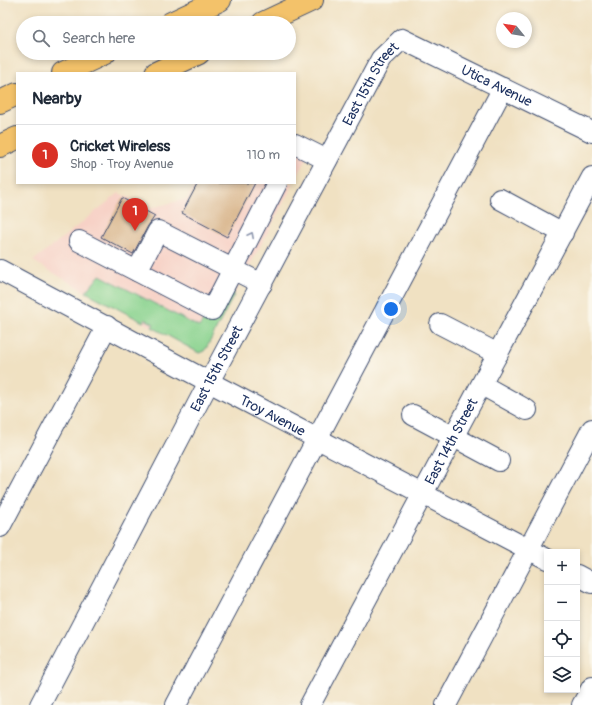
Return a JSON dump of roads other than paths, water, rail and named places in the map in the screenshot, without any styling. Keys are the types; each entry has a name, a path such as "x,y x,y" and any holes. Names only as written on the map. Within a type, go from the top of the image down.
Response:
{"highway":[{"path":"186,16 220,0"},
{"path":"278,16 312,0"},
{"path":"65,72 91,60"},
{"path":"158,72 184,60"},
{"path":"0,102 16,94"},
{"path":"0,146 16,138"}],"street":[{"name":"Utica Avenue","path":"402,38 592,132"},
{"name":"East 15th Street","path":"40,705 209,382 381,59 402,38"},
{"path":"176,705 503,88"},
{"path":"296,145 327,160"},
{"name":"East 14th Street","path":"310,705 424,495 592,177"},
{"path":"79,241 212,310 276,184"},
{"path":"500,199 563,232"},
{"path":"137,271 158,232 262,284"},
{"name":"Troy Avenue","path":"0,271 107,326 316,439 544,558"},
{"path":"440,324 498,354"},
{"path":"0,526 107,326"},
{"path":"482,385 527,410"},
{"path":"413,415 499,461"},
{"path":"446,705 592,429"},
{"path":"580,577 592,583"},
{"path":"582,705 592,687"}],"place":[{"name":"Cricket Wireless","path":"135,231"}]}
